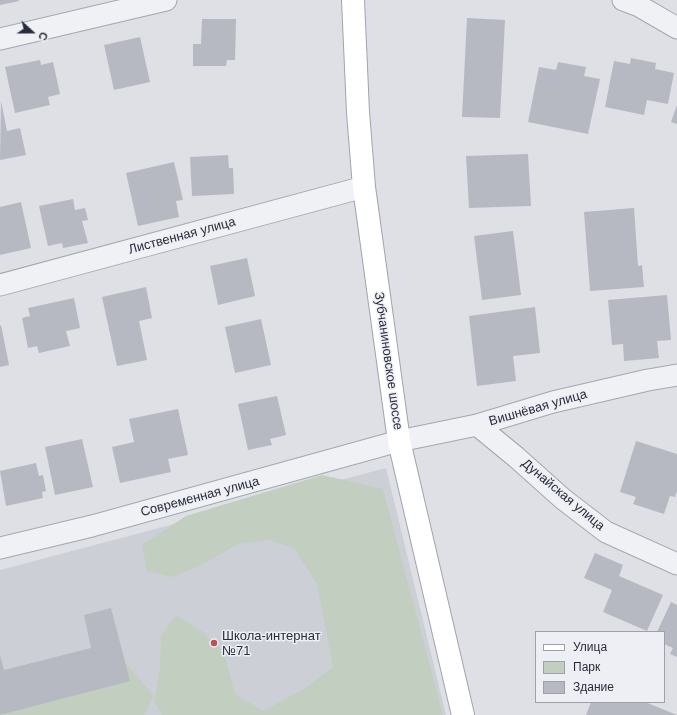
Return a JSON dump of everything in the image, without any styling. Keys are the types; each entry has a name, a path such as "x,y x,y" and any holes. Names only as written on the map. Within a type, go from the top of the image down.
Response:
{"main road":[{"name":"Зубчаниновское шоссе","path":"353,0 358,112 364,187 399,441 463,715"}],"street":[{"path":"0,39 166,0"},
{"path":"623,0 639,6 677,28"},
{"name":"Лиственная улица","path":"0,286 364,187"},
{"name":"Вишнёвая улица","path":"399,441 477,426 553,402 648,380 677,375"},
{"name":"Дунайская улица","path":"477,426 516,457 563,499 606,532 677,564"},
{"name":"Современная улица","path":"0,548 92,526 399,441"}],"shaded area":[{"name":"Школа-интернат №71","path":"386,468 446,715 0,715 0,570"}],"green space":[{"path":"322,475 383,489 443,715 162,715 154,702 160,668 161,636 176,615 203,632 224,653 235,694 263,711 305,688 333,667 317,584 294,548 269,540 238,544 205,563 173,577 147,571 142,545 186,516"},
{"path":"124,661 154,696 144,715 0,715 0,693"}],"building":[{"path":"0,0 19,0 19,1 0,5"},
{"path":"467,18 505,20 500,118 462,117"},
{"path":"202,19 236,19 235,60 227,60 226,66 193,66 193,44 201,44"},
{"path":"140,37 150,82 114,90 104,45"},
{"path":"631,58 656,63 655,69 674,73 668,104 647,100 644,115 605,107 614,61 630,64"},
{"path":"40,60 41,65 53,62 60,94 48,97 50,105 15,113 5,67"},
{"path":"558,62 586,67 584,76 600,79 588,134 528,122 539,67 556,70"},
{"path":"1,101 7,131 20,128 26,155 0,160"},
{"path":"677,105 677,124 671,122"},
{"path":"528,154 531,206 469,208 466,156"},
{"path":"228,155 229,168 233,168 234,194 192,196 190,157"},
{"path":"174,162 183,200 176,201 179,217 138,226 126,173"},
{"path":"73,199 75,210 85,208 88,220 82,221 88,243 63,248 62,243 48,246 39,206"},
{"path":"21,202 31,248 0,255 0,207"},
{"path":"634,208 638,266 642,265 644,287 590,291 584,212"},
{"path":"513,231 521,295 482,300 474,236"},
{"path":"247,258 255,296 218,305 210,266"},
{"path":"146,287 152,318 139,321 147,360 117,366 102,297"},
{"path":"667,295 671,340 657,341 659,358 624,361 623,344 612,345 608,300"},
{"path":"74,298 80,328 66,331 70,346 39,353 37,346 28,348 22,318 30,316 28,308"},
{"path":"535,307 540,353 513,356 516,381 477,386 469,316"},
{"path":"261,319 271,365 235,373 225,327"},
{"path":"1,325 9,365 0,367 0,326"},
{"path":"277,396 286,435 270,439 272,445 248,450 238,404"},
{"path":"178,409 188,455 168,459 171,472 120,483 112,447 134,442 129,419"},
{"path":"82,439 93,487 55,495 45,447"},
{"path":"636,441 677,454 677,491 675,497 670,496 664,514 633,504 636,497 620,492"},
{"path":"36,463 39,476 43,475 46,491 42,492 43,498 6,506 0,471"},
{"path":"595,553 623,565 619,576 663,595 647,631 603,612 612,590 584,578"},
{"path":"671,602 677,605 677,657 670,654 673,648 665,644 665,631 657,631"},
{"path":"111,608 130,681 0,715 0,655 4,670 91,648 84,615"},
{"path":"591,703 647,703 677,715 586,715"}],"place":[{"name":"Школа-интернат №71","path":"214,643"}]}
